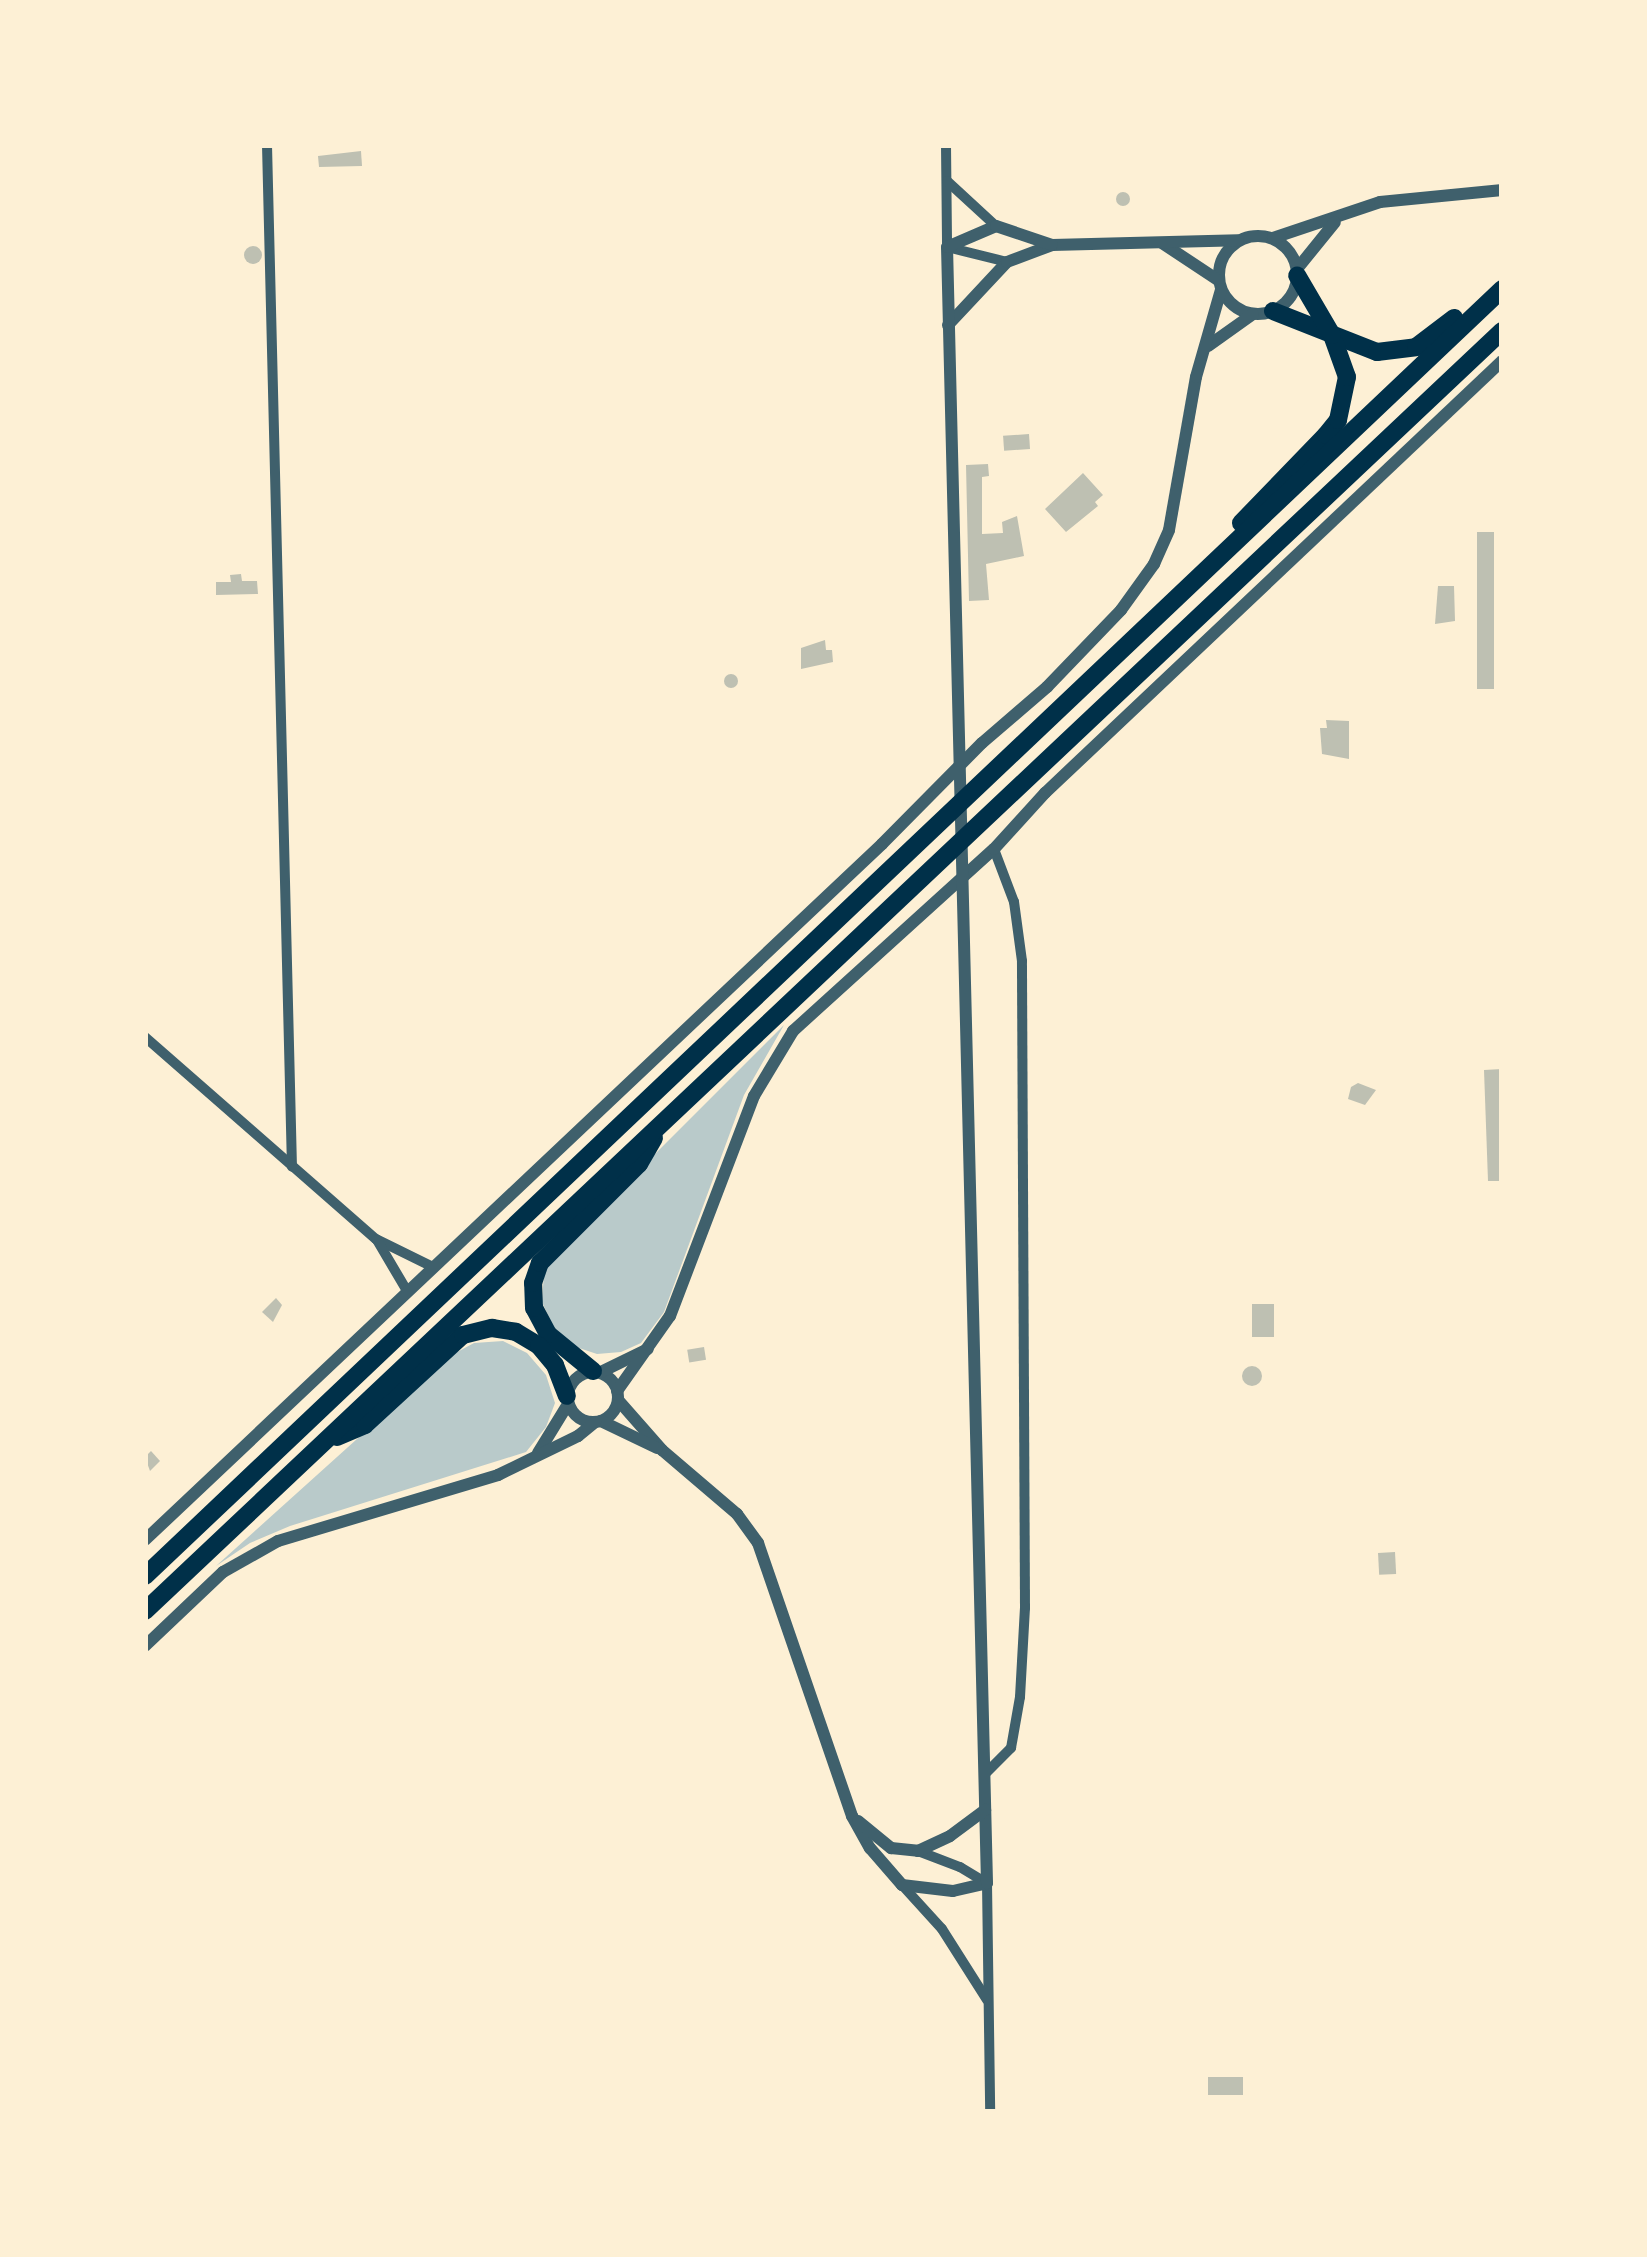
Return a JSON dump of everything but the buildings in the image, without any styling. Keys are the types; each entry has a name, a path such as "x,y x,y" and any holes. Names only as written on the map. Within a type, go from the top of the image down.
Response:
{"highway":[{"path":"1195,580 1253,508 1338,420 1347,377 1332,335 1297,272"},
{"path":"1273,311 1377,352 1416,347 1438,333 1502,273"},
{"path":"145,1576 1502,289"},
{"path":"145,1610 1502,331"},
{"path":"597,1372 548,1334 534,1308 533,1283 540,1263 639,1164 664,1120"},
{"path":"322,1443 366,1424 462,1335 492,1328 516,1332 540,1346 555,1365 568,1400"}],"street":[{"path":"267,145 292,1167"},
{"path":"946,145 960,934 986,1774 990,2112"},
{"path":"946,182 996,226 1052,244 1272,238 1336,220 1380,202 1502,190"},
{"path":"1208,346 1253,314 1273,311 1291,297 1297,272 1336,220"},
{"path":"946,247 996,226"},
{"path":"1272,238 1289,250 1297,272"},
{"path":"145,1540 882,844 970,755 1047,687 1121,610 1147,576 1169,530 1196,377 1208,346 1224,254 1238,240"},
{"path":"1160,242 1220,285 1234,306 1253,314"},
{"path":"948,325 1006,262 1052,244"},
{"path":"946,247 1006,262"},
{"path":"145,1646 223,1572 278,1541 498,1475 612,1413 618,1395 670,1316 754,1096 783,1044 804,1019 994,849 1059,780 1502,361"},
{"path":"986,1774 1011,1748 1020,1696 1026,1590 1022,961 1014,902 994,849"},
{"path":"145,1037 376,1240 433,1267"},
{"path":"376,1240 408,1291"},
{"path":"534,1457 578,1376 597,1372 650,1348"},
{"path":"597,1372 662,1450 737,1514 758,1543 852,1816 870,1848 942,1928 987,2000"},
{"path":"568,1400 582,1420 598,1421 662,1450"},
{"path":"918,1851 950,1836 986,1810"},
{"path":"852,1816 891,1848 918,1851 960,1866 986,1883"},
{"path":"902,1885 953,1891 986,1883"}],"shaded area":[{"path":"784,1025 744,1095 664,1312 641,1343 621,1352 597,1354 573,1346 553,1326 542,1302 544,1273 559,1250"},
{"path":"503,1341 527,1353 546,1375 555,1403 546,1427 526,1452 290,1526 250,1543 216,1566 448,1357 474,1343"}]}
